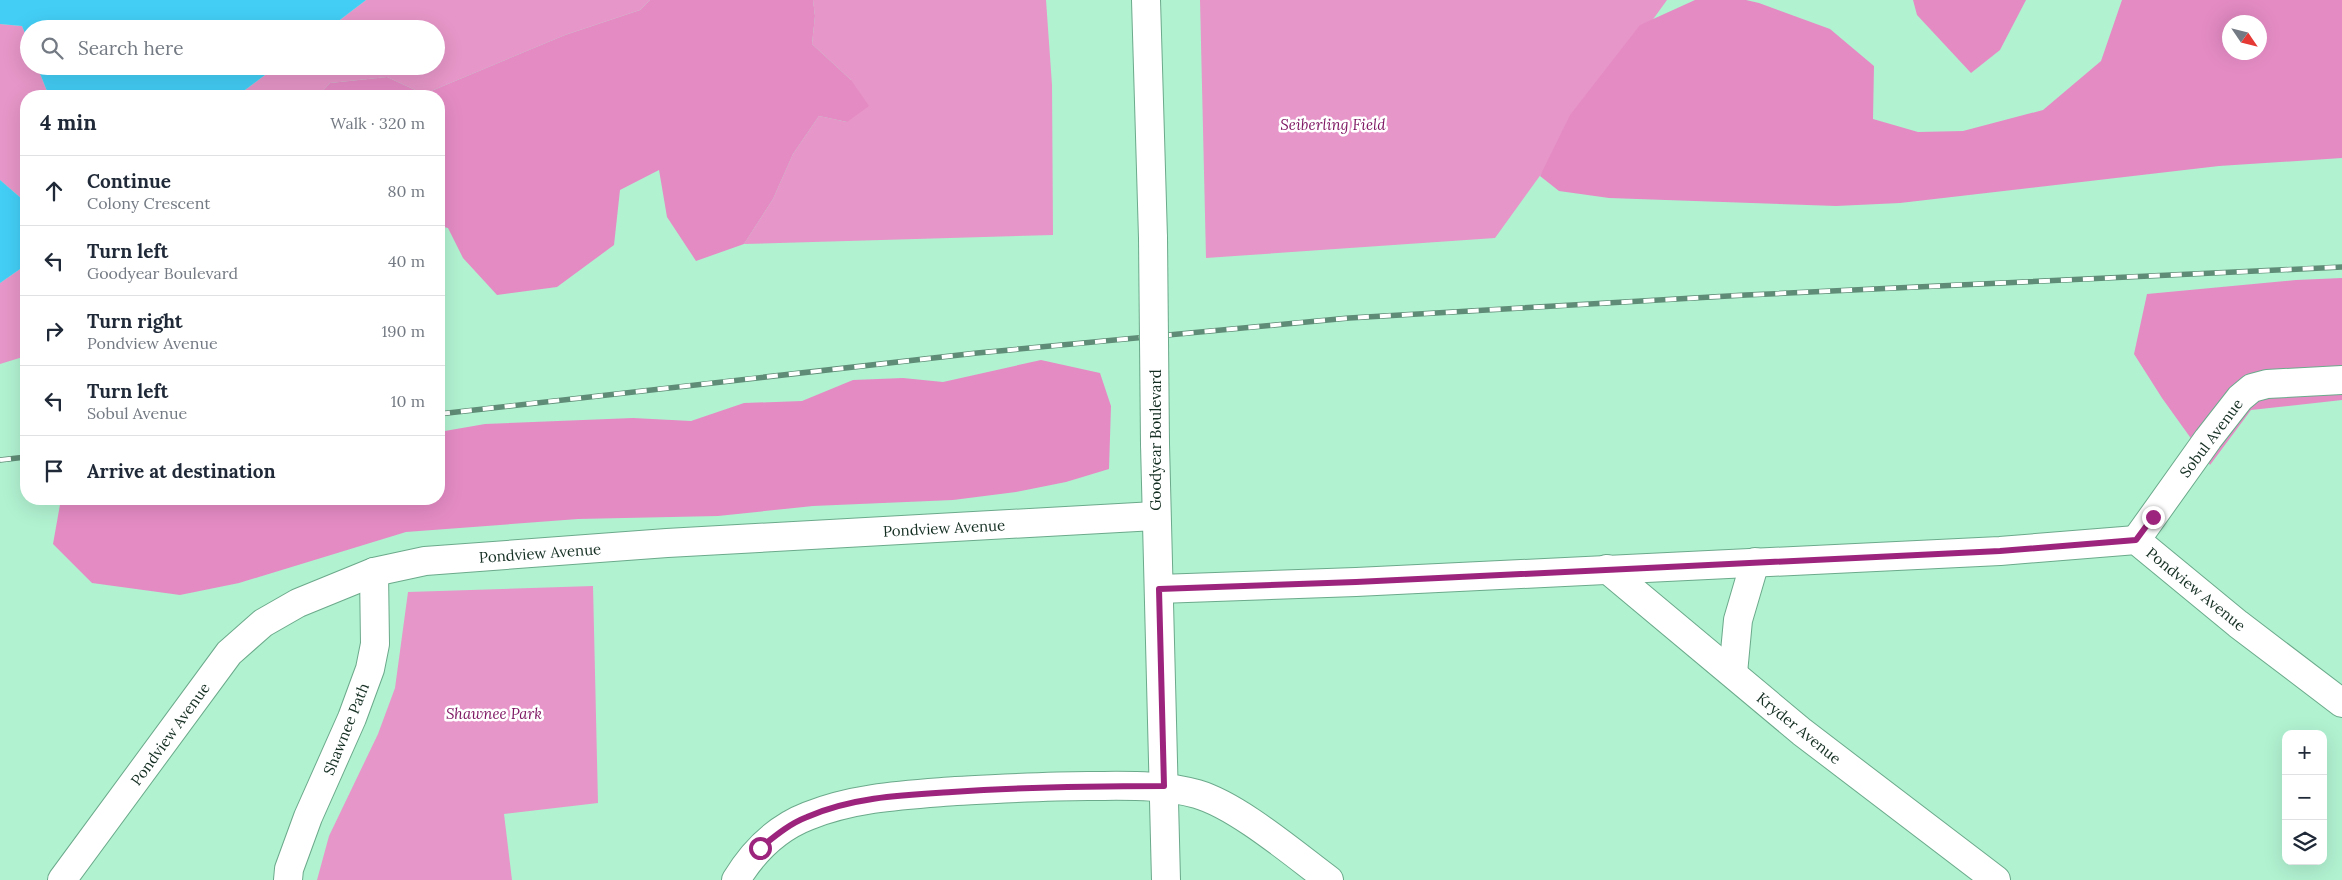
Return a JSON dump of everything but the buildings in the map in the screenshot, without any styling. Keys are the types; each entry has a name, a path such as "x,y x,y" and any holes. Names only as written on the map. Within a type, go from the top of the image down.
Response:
{"street":[{"name":"Goodyear Boulevard","path":"1146,0 1153,238 1155,516 1159,589 1166,880"},
{"name":"Sobul Avenue","path":"2136,540 2208,439 2240,398 2252,388 2267,384 2342,380"},
{"name":"Pondview Avenue","path":"62,880 229,653 263,623 291,607 374,572 425,561 666,543 1155,516"},
{"name":"Pondview Avenue","path":"1159,589 1356,582 2000,551 2136,540 2238,624 2342,703"},
{"path":"1733,674 1738,620 1755,562"},
{"name":"Kryder Avenue","path":"1607,569 1802,732 1996,880"},
{"name":"Shawnee Path","path":"288,880 289,869 308,817 352,718 370,669 375,644 374,572"},
{"path":"736,880 760,848 781,831 807,817 838,806 875,798 912,794 1036,786 1164,786 1217,800 1329,880"}],"green space":[{"path":"366,0 650,0 640,10 565,35 434,90 415,90 387,77 330,83 324,90 245,90 265,75 445,75 445,20 340,20"},
{"path":"813,0 1046,0 1052,85 1053,235 744,244 773,199 793,154 819,116 847,122 851,80 812,44 815,16"},
{"name":"Seiberling Field","path":"1200,0 1667,0 1495,238 1206,258"},
{"path":"0,24 20,26 20,75 41,75 47,90 20,90 20,197 0,180"},
{"path":"20,269 20,358 0,364 0,283"},
{"name":"Shawnee Park","path":"593,586 598,803 504,814 512,880 317,880 329,836 378,734 395,688 408,592"}],"shaded area":[{"path":"650,0 813,0 815,16 812,44 851,80 869,106 847,122 819,116 793,154 773,199 744,244 696,261 667,217 659,170 620,190 614,245 557,287 497,295 463,258 448,228 445,227 445,90 434,90 565,35 640,10"},
{"path":"1695,0 1746,0 1830,29 1874,66 1873,119 1918,132 1963,131 2043,110 2101,61 2122,0 2342,0 2342,158 2219,166 1900,203 1836,206 1609,198 1559,191 1540,176 1570,115 1640,25"},
{"path":"1913,0 2026,0 2000,50 1971,73 1917,15"},
{"path":"387,77 415,90 324,90 330,83"},
{"path":"2342,278 2342,400 2251,410 2210,465 2162,398 2134,354 2147,294 2296,280"},
{"path":"1041,360 1100,373 1111,406 1109,469 1066,482 1016,492 953,500 813,506 718,516 578,519 406,532 239,583 180,595 92,583 53,544 60,505 445,505 445,431 485,424 633,418 691,421 744,403 802,401 853,380 903,378 943,382"}],"water":[{"path":"0,0 366,0 340,20 20,20 20,26 0,24"},
{"path":"41,75 265,75 245,90 47,90"},
{"path":"0,180 20,197 20,269 0,283"}],"railway":[{"path":"445,413 977,353 1349,318 1746,295 2342,267"},
{"path":"0,460 20,458"}],"route":[{"path":"760,848 781,831 807,817 838,806 875,798 1036,786 1164,786 1159,589 1356,582 2000,551 2136,540 2153,517"}]}
